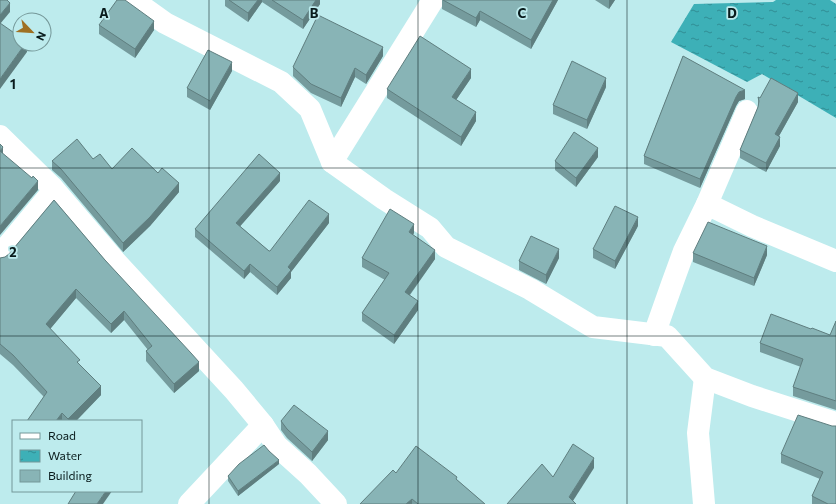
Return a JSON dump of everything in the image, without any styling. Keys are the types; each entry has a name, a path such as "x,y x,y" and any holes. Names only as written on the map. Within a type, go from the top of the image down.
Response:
{"street":[{"path":"133,0 165,23 282,82 310,109 332,162 384,199 430,228 446,247 530,289 593,327 667,336 705,378 752,396 836,423"},
{"path":"332,162 433,0"},
{"path":"654,335 684,252 707,204 747,111"},
{"path":"0,136 51,186 115,261 234,390 263,425 277,446 308,474 336,504"},
{"path":"0,255 54,190"},
{"path":"707,204 752,226 836,261"},
{"path":"704,504 698,433 705,378"},
{"path":"189,504 263,425"}],"water":[{"path":"776,0 830,0 836,4 836,118 762,74 747,82 671,42 694,4 773,2"}],"building":[{"path":"0,0 7,0 10,3 0,15"},
{"path":"117,0 125,0 154,21 135,49 99,25"},
{"path":"229,0 258,0 248,13"},
{"path":"272,0 316,0 303,20"},
{"path":"443,0 553,0 531,40 480,11 476,18"},
{"path":"318,15 383,47 366,75 355,68 341,98 311,84 293,67"},
{"path":"0,23 12,31 12,52 19,52 0,79"},
{"path":"420,36 471,69 452,97 476,112 461,137 387,89"},
{"path":"208,50 232,62 210,101 187,88"},
{"path":"683,56 745,90 739,92 736,97 700,179 644,156"},
{"path":"572,61 606,78 587,120 553,105"},
{"path":"771,78 798,93 775,134 780,137 766,163 740,150 758,107 758,97 760,98"},
{"path":"574,132 598,148 576,178 555,161"},
{"path":"77,139 93,159 100,154 112,169 132,148 158,173 162,168 179,183 150,217 123,243 61,169 52,161"},
{"path":"0,144 3,147 0,151"},
{"path":"0,151 32,178 33,176 38,181 0,226"},
{"path":"259,154 280,173 236,223 270,251 309,200 329,214 288,267 291,270 277,287 250,264 244,271 195,229"},
{"path":"54,200 105,260 199,362 174,384 146,351 152,346 124,311 111,324 76,289 46,324 80,360 77,362 101,386 68,419 62,413 57,420 28,420 47,392 13,355 0,344 0,258 9,254"},
{"path":"615,206 638,217 615,261 593,249"},
{"path":"390,209 414,224 409,232 435,250 405,292 418,301 394,335 362,313 389,273 362,258"},
{"path":"708,222 767,246 754,278 693,253"},
{"path":"531,236 559,249 546,275 519,261"},
{"path":"771,314 830,335 836,321 836,401 793,387 803,359 760,343"},
{"path":"294,405 328,431 312,452 287,429 281,421"},
{"path":"798,415 836,426 836,504 828,504 812,496 823,472 781,454"},
{"path":"573,444 594,458 569,497 576,504 507,504 542,464 553,477"},
{"path":"264,445 279,460 238,491 228,476 239,464"},
{"path":"416,446 457,477 456,479 485,504 418,504 412,499 406,504 360,504 393,470 396,473"},
{"path":"75,492 105,492 97,504 68,504"}]}
